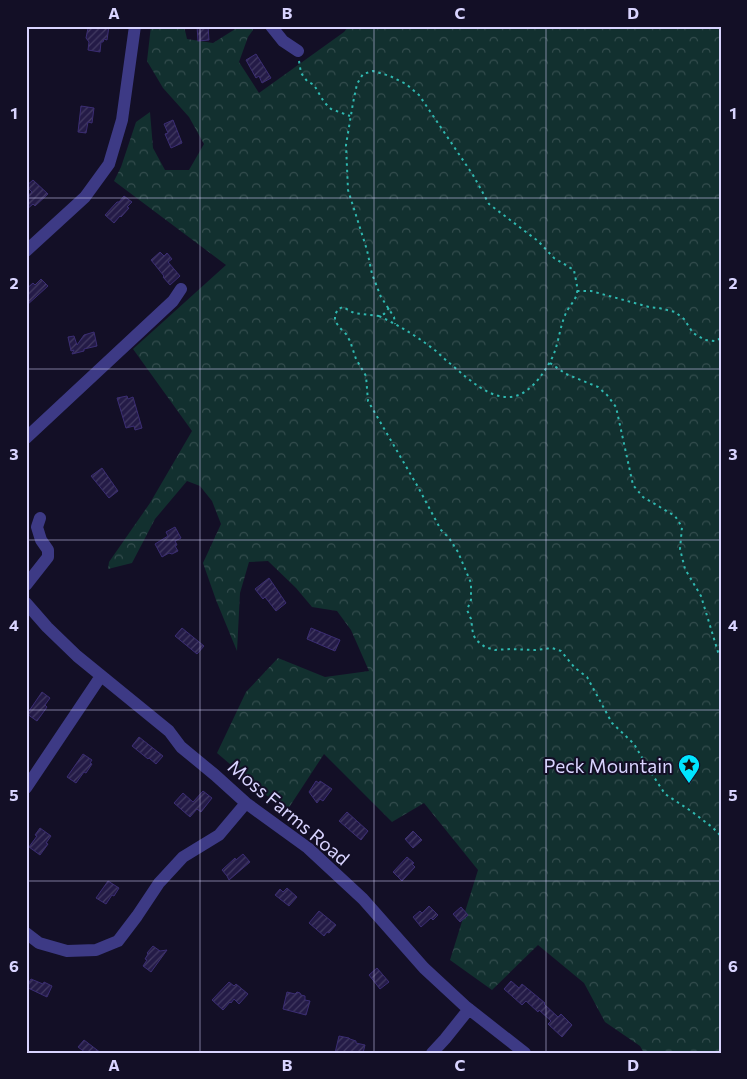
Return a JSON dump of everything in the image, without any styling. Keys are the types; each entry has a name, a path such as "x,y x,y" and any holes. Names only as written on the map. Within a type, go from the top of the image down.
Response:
{"street":[{"path":"26,250 85,197 108,164 122,120 135,26"},
{"path":"271,26 283,41 298,51"},
{"path":"26,438 173,301 182,289"},
{"path":"26,585 48,557 48,550 41,540 37,527 40,518"},
{"name":"Moss Farms Road","path":"26,603 77,656 169,730 181,746 215,774 246,804 308,848 363,899 424,968 469,1009 525,1053"},
{"path":"26,788 101,676"},
{"path":"26,933 39,943 67,952 96,950 118,940 159,883 183,857 219,835 246,804"},
{"path":"432,1053 469,1009"}],"path":[{"path":"298,51 301,73 307,81 314,85 324,102 331,109 351,116"},
{"path":"395,324 394,317 382,297 372,274 367,250 348,190 346,145 353,103 357,84 362,74 372,71 390,76 406,84 420,95 473,175 489,204 538,241 554,258 574,270 576,297 565,314 556,352 550,363 529,389 520,395 510,398 486,392 453,367 433,348 379,316 354,312 343,307 335,315 336,321 350,341 356,359 366,376 368,401 441,530 450,538 458,552 471,584 471,600 467,610 471,619 473,634 476,640 485,647 496,650 552,648 561,652 575,668 587,677 612,723 634,744 666,794 691,810 721,836"},
{"path":"577,291 590,291 675,312 684,319 693,333 705,340 716,341 721,338"},
{"path":"379,316 384,314 389,308"},
{"path":"550,363 566,374 598,387 616,407 633,485 643,497 675,516 682,527 680,549 685,569 701,596 721,657"}],"green space":[{"path":"151,26 184,26 187,39 213,43 240,26 251,26 253,30 248,37 239,62 259,93 344,32 349,26 721,26 721,1053 644,1053 640,1046 605,1022 584,983 538,945 492,990 450,960 478,870 424,803 392,822 324,754 286,812 217,753 246,692 278,658 325,677 369,671 351,630 337,611 312,607 296,588 268,561 249,562 240,593 237,651 203,563 221,524 212,501 200,486 187,481 155,519 132,563 108,569 109,562 150,503 192,431 133,349 226,265 114,181 121,167 136,122 150,112 153,148 165,170 189,170 204,144 189,117 163,88 147,61"}],"building":[{"path":"91,26 109,26 107,40 104,39 101,42 100,52 88,50 89,42 86,38 88,28"},
{"path":"197,26 208,26 209,40 198,41"},
{"path":"256,54 271,78 262,83 259,76 256,78 246,60"},
{"path":"81,106 94,108 92,123 88,122 86,133 78,132"},
{"path":"173,120 182,143 171,148 165,134 168,133 164,124"},
{"path":"33,180 48,194 35,206 33,204 26,210 26,197 32,192 26,186"},
{"path":"124,196 132,202 127,207 129,208 114,223 105,215"},
{"path":"160,252 164,256 167,253 172,259 168,262 180,276 170,285 151,260"},
{"path":"41,279 48,286 26,306 26,289 33,283 35,285"},
{"path":"94,332 97,346 72,354 74,350 71,351 68,337 74,336 77,345 84,335"},
{"path":"127,396 128,399 133,397 142,428 135,430 134,426 126,428 117,398"},
{"path":"102,468 118,491 109,498 91,476"},
{"path":"175,527 181,538 175,541 178,551 162,557 155,544 168,536 166,532"},
{"path":"269,578 286,603 276,611 265,597 263,599 255,589"},
{"path":"182,628 204,646 197,654 175,636"},
{"path":"311,628 340,640 335,651 307,639"},
{"path":"42,692 50,698 45,705 47,707 37,721 27,714"},
{"path":"139,737 163,756 156,764 132,746"},
{"path":"83,754 92,760 90,763 92,764 76,783 67,777"},
{"path":"316,781 319,783 320,781 332,789 323,801 320,799 317,803 309,792"},
{"path":"203,791 212,798 201,812 197,809 190,817 174,803 183,793 193,802"},
{"path":"347,812 368,831 361,840 339,821"},
{"path":"40,828 51,836 40,855 29,847"},
{"path":"413,831 422,840 413,848 405,839"},
{"path":"243,854 250,862 229,880 222,870 235,858 236,860"},
{"path":"407,857 414,863 412,864 415,867 402,881 393,872"},
{"path":"108,881 119,888 106,904 96,898"},
{"path":"287,888 297,897 289,906 275,895 280,889 283,892"},
{"path":"429,906 438,915 433,920 431,918 421,927 413,917 420,911 422,913"},
{"path":"461,907 468,915 460,922 453,914"},
{"path":"319,911 336,925 324,936 309,923"},
{"path":"153,946 160,951 167,950 151,972 143,966 147,960 145,959 147,953"},
{"path":"377,968 389,982 380,989 369,975"},
{"path":"31,979 52,986 47,997 26,987"},
{"path":"511,981 519,988 522,984 545,1003 558,1017 561,1014 572,1025 562,1037 548,1024 551,1021 539,1010 538,1012 526,1001 522,1005 504,989"},
{"path":"229,982 234,986 236,984 248,994 239,1004 234,999 223,1010 212,1000"},
{"path":"287,992 300,993 305,996 305,1000 310,1001 306,1015 283,1009"},
{"path":"339,1036 365,1045 363,1053 335,1053"},
{"path":"84,1040 101,1053 86,1053 78,1047"}],"place":[{"name":"Peck Mountain","path":"689,784"}]}
